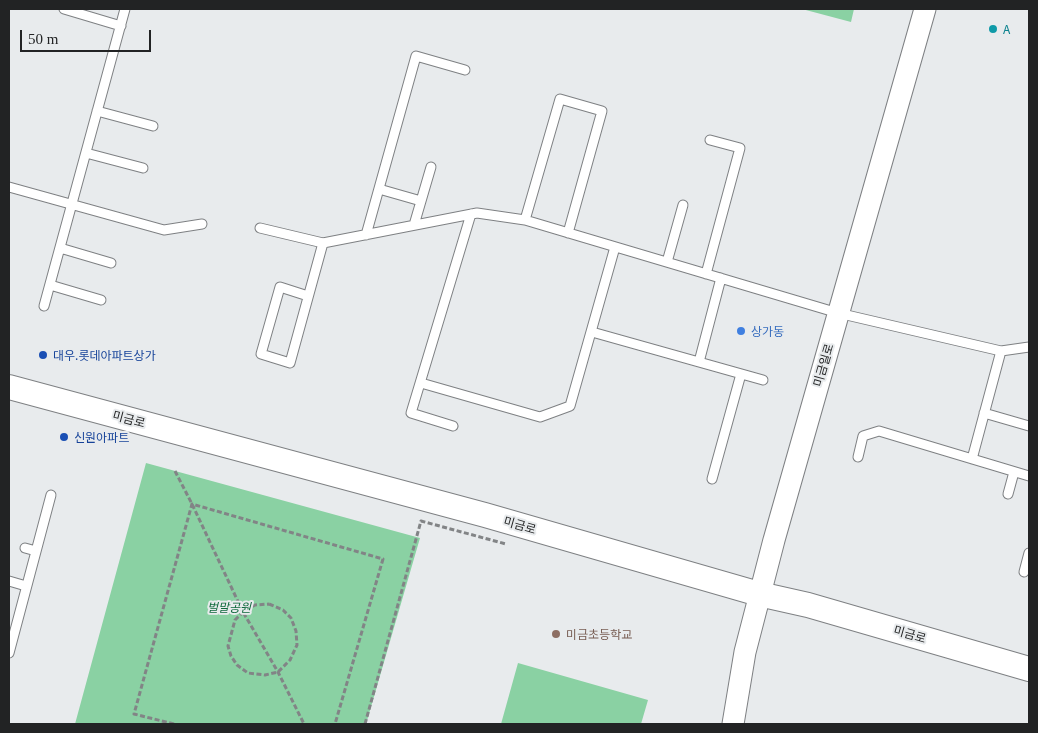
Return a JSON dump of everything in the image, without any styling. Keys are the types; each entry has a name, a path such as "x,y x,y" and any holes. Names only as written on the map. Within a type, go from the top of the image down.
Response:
{"main road":[{"name":"미금로","path":"9,386 485,515 1029,669"}],"street":[{"name":"미금일로","path":"732,724 745,652 760,594 925,9"}],"lane":[{"path":"64,9 121,26"},
{"path":"44,306 125,9"},
{"path":"366,234 416,56 465,70"},
{"path":"525,220 560,99 602,111 568,233"},
{"path":"97,111 153,126"},
{"path":"706,274 740,148 710,140"},
{"path":"86,153 143,168"},
{"path":"414,225 430,167"},
{"path":"9,187 164,230 202,224"},
{"path":"379,189 421,201"},
{"path":"667,262 683,205"},
{"path":"260,228 323,244 477,213 525,220 838,313 1002,351 1029,347"},
{"path":"453,426 411,413 471,214"},
{"path":"308,296 280,287 261,354 290,363 323,244"},
{"path":"421,383 540,418 570,406 615,247"},
{"path":"60,248 111,263"},
{"path":"699,362 721,278"},
{"path":"50,285 102,300"},
{"path":"592,332 763,380"},
{"path":"972,459 1002,351"},
{"path":"712,479 741,374"},
{"path":"984,413 1029,426"},
{"path":"858,457 863,436 879,431 1029,476"},
{"path":"1008,494 1014,472"},
{"path":"9,653 51,495"},
{"path":"25,548 36,551"},
{"path":"1024,572 1029,553"},
{"path":"9,581 26,586"},
{"path":"9,614 18,617"}],"path":[{"path":"175,471 243,612 278,672 304,724"},
{"path":"174,724 134,714 192,504"},
{"path":"192,504 383,559 336,724"},
{"path":"365,724 421,521 515,547"},
{"path":"269,604 283,610 291,618 296,631 296,645 290,660 278,672 265,675 248,673 237,665 231,656 228,646 235,620 243,612 255,606 269,604"}],"green space":[{"path":"802,9 854,9 851,22"},
{"name":"벌말공원","path":"146,463 420,538 366,724 75,724"},
{"path":"518,663 648,700 641,724 501,724"}],"place":[{"name":"A","path":"993,29"},
{"name":"상가동","path":"741,331"},
{"name":"대우.롯데아파트상가","path":"43,355"},
{"name":"신원아파트","path":"64,437"},
{"name":"미금초등학교","path":"556,634"}]}
